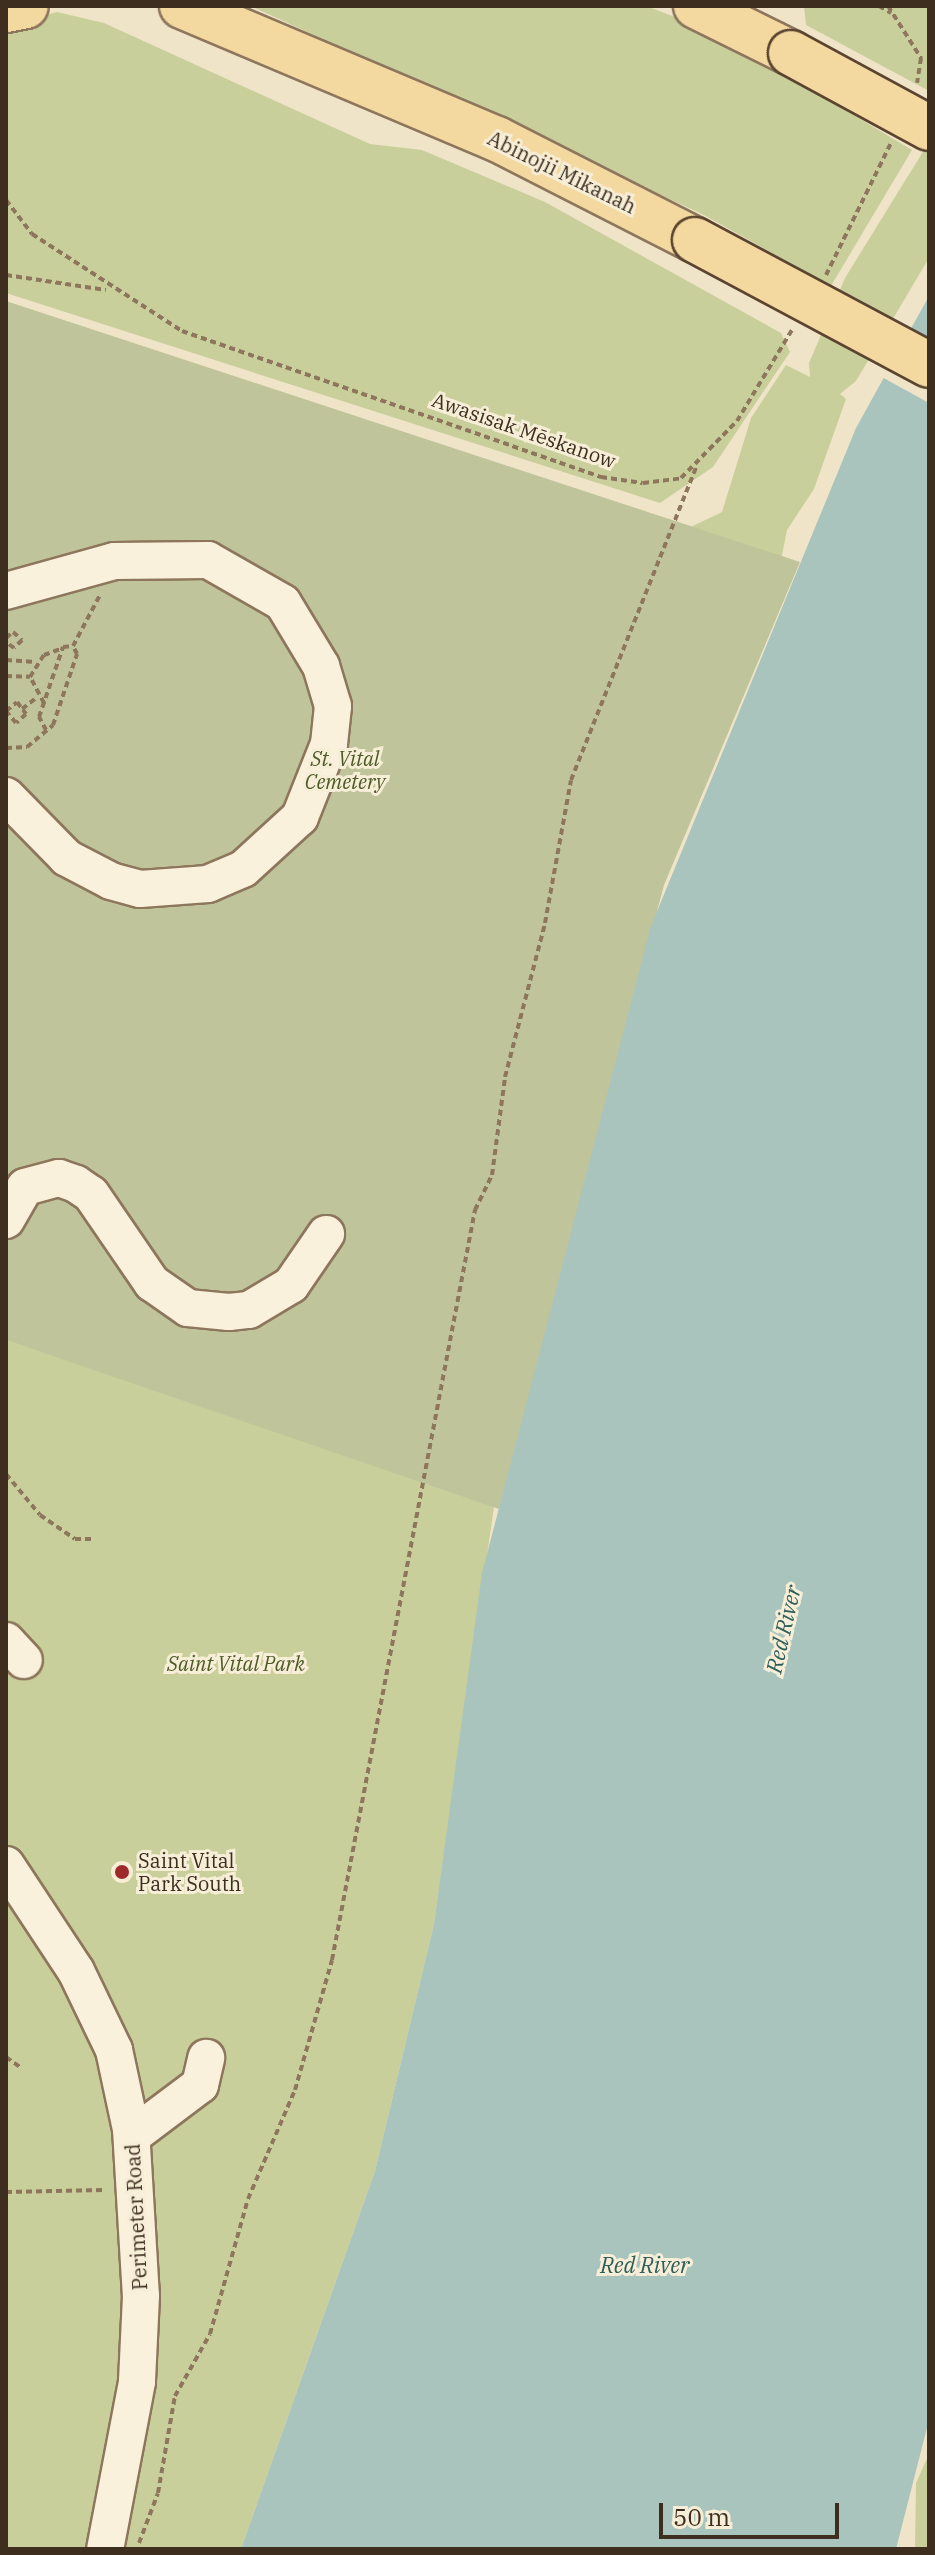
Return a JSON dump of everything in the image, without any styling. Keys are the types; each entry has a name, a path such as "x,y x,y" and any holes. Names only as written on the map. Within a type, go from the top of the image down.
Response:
{"main road":[{"path":"6,10 26,6"},
{"name":"Abinojii Mikanah","path":"182,6 497,139 929,365"},
{"path":"696,6 913,115"}],"street":[{"path":"6,591 99,565 157,555 208,560 283,603 321,666 333,706 312,793 300,817 243,869 174,890 111,881 67,858 6,796"},
{"path":"6,1220 25,1187 46,1179 76,1184 91,1194 152,1283 188,1308 229,1312 249,1310 291,1285 326,1234"},
{"name":"Perimeter Road","path":"6,1865 76,1971 114,2050 132,2136 138,2187 137,2382 105,2549"},
{"path":"132,2136 200,2085 206,2058"}],"path":[{"path":"879,6 894,14"},
{"path":"817,288 855,225 913,115 921,58 888,6"},
{"name":"Awasisak Mēskanow","path":"6,200 32,234 108,290 182,331 601,477 663,483 697,465 737,421 795,326"},
{"path":"6,275 108,290"},
{"path":"137,2549 158,2493 175,2396 210,2334 248,2199 295,2090 332,1960 475,1210 492,1175 505,1077 545,923 571,780 697,465"},
{"path":"73,646 101,593 99,565"},
{"path":"6,617 11,632 22,640 9,660 36,662 63,647 73,646"},
{"path":"11,632 6,640 14,648"},
{"path":"6,748 27,747 46,730 77,654 73,646"},
{"path":"46,730 39,724 63,647"},
{"path":"6,676 30,677 40,669 36,662"},
{"path":"30,677 36,697 44,703"},
{"path":"9,719 16,723 26,714 22,709 36,697"},
{"path":"6,1474 40,1515 75,1539 93,1539"},
{"path":"6,2057 20,2067"},
{"path":"6,2192 138,2187"}],"green space":[{"path":"251,6 646,6 715,32 912,150 831,286 702,214"},
{"path":"804,6 929,6 929,91 806,25"},
{"path":"57,12 104,23 370,144 422,150 545,202 781,333 790,352 713,467 660,503 6,293 6,25"},
{"name":"Saint Vital Park","path":"929,142 929,258 856,381 840,394 846,399 814,489 787,530 780,565 686,758 494,1507 434,1924 375,2171 241,2549 6,2549 6,1340 78,1364 676,534 722,512 751,418 786,365 810,377 809,363 845,278"},
{"name":"St. Vital Cemetery","path":"6,301 800,562 664,885 499,1509 6,1340"},
{"path":"929,2454 929,2549 915,2549 916,2483"}],"water":[{"name":"Red River","path":"929,296 929,2420 896,2549 241,2549 375,2171 434,1924 482,1573 651,926 856,428"}],"pier":[{"path":"904,333 929,347 929,403 880,376"}],"place":[{"name":"Saint Vital Park South","path":"122,1872"}]}
